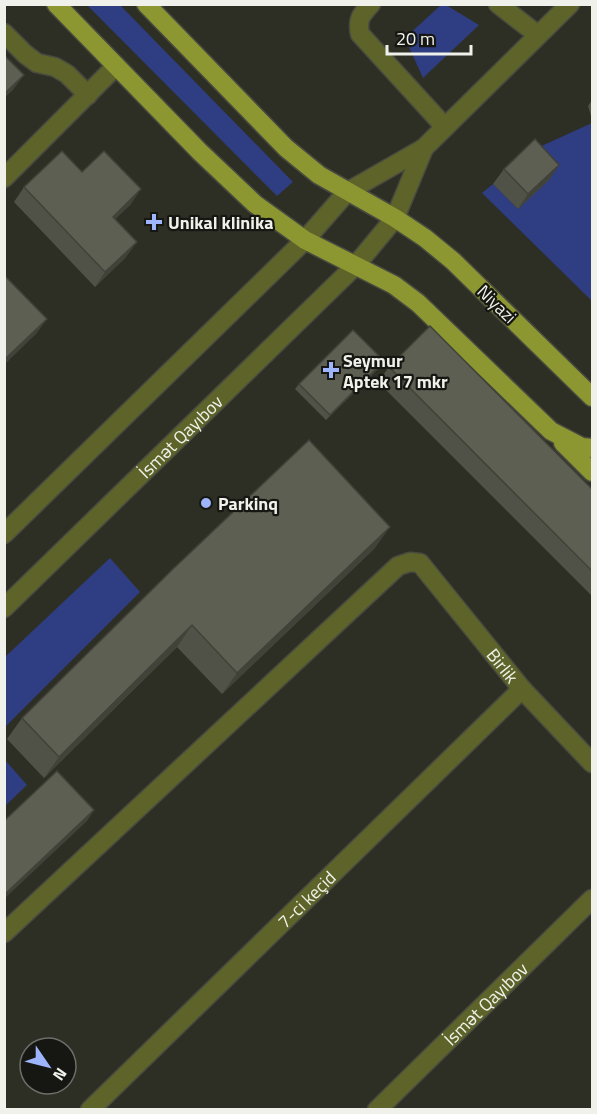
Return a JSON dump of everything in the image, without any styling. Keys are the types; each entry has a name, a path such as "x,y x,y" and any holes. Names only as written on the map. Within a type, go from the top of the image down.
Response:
{"main road":[{"path":"56,4 255,204 305,240 394,285 418,303 592,472"},
{"name":"Niyazi","path":"146,4 286,148 320,175 425,238 453,261 591,397"},
{"path":"551,431 582,447 592,448"}],"street":[{"path":"370,4 357,22 360,33 445,127"},
{"path":"498,4 538,34"},
{"path":"4,534 305,240 347,192 424,148 570,4"},
{"path":"4,33 37,63 55,67 67,74 88,95"},
{"path":"4,178 116,66"},
{"name":"İsmət Qayıbov","path":"4,608 356,265 395,218 424,148"},
{"name":"Birlik","path":"4,933 398,566 410,562 420,563 522,689 592,763"},
{"name":"7-ci keçid","path":"90,1110 522,689"},
{"name":"İsmət Qayıbov","path":"377,1110 592,899"}],"shaded area":[{"path":"442,4 479,25 423,78 405,38"},
{"path":"87,5 120,5 293,182 277,196"},
{"path":"592,123 592,301 482,193 493,184 518,209 524,154"},
{"path":"110,558 140,592 5,727 5,657"},
{"path":"5,760 27,785 5,806"}],"building":[{"path":"4,55 24,75 4,94"},
{"path":"535,139 559,165 528,194 504,169"},
{"path":"62,151 82,172 104,151 141,189 113,217 137,242 105,272 24,187"},
{"path":"4,275 47,319 4,360"},
{"path":"430,326 592,489 592,571 389,367"},
{"path":"353,330 384,361 330,415 299,384"},
{"path":"309,440 390,527 237,673 192,625 59,757 22,718 173,569"},
{"path":"57,771 94,810 4,895 4,821"}],"place":[{"name":"Unikal klinika","path":"154,222"},
{"name":"Seymur Aptek 17 mkr","path":"331,370"},
{"name":"Parkinq","path":"206,503"}]}
